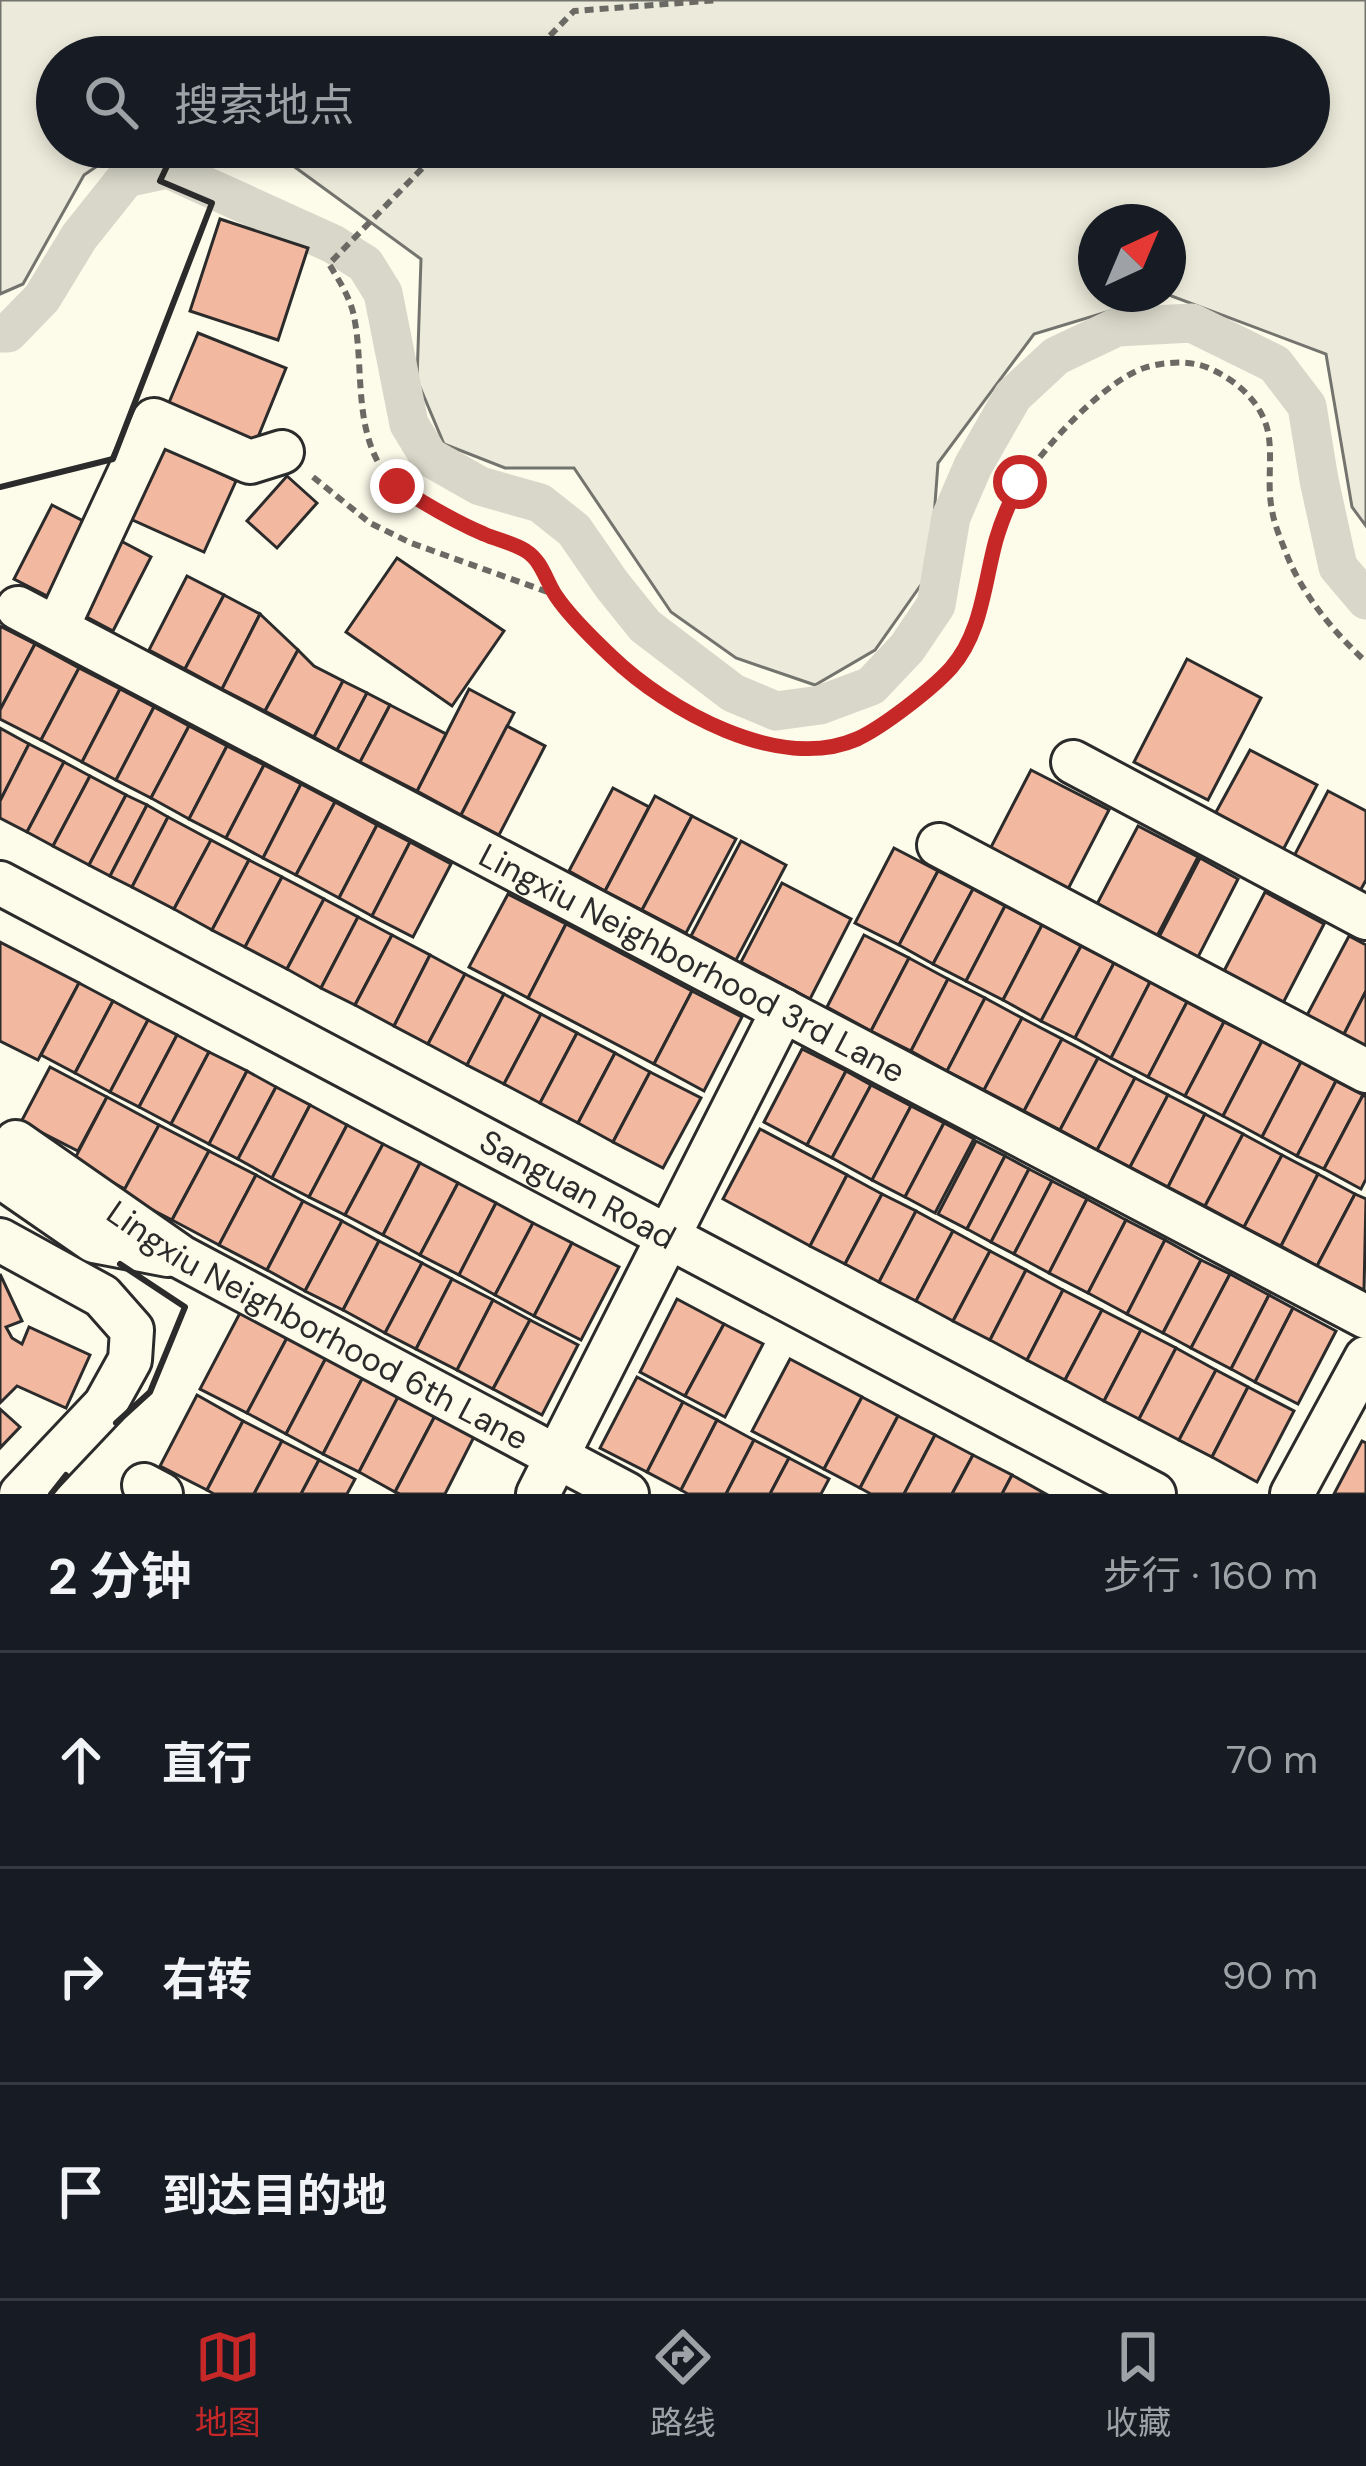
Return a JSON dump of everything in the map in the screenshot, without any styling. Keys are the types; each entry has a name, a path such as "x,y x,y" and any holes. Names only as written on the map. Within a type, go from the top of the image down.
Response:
{"street":[{"path":"57,628 154,419 250,462 282,452"},
{"name":"Lingxiu Neighborhood 3rd Lane","path":"18,608 1366,1317"},
{"path":"1073,762 1366,918"},
{"path":"939,845 1366,1071"},
{"name":"Sanguan Road","path":"0,883 1154,1494"},
{"path":"548,1476 783,1010"},
{"name":"Lingxiu Neighborhood 6th Lane","path":"8,1159 548,1476 627,1494"},
{"path":"0,1240 102,1296 132,1330 130,1360 105,1405 21,1494"},
{"path":"1292,1494 1354,1406 1366,1358"}],"path":[{"path":"550,36 574,11 719,0"},
{"path":"422,168 329,264 355,319 364,420 378,462 397,486 434,511 528,551 556,595 610,656 656,695 702,722 757,741 807,749 856,740 894,716 951,668 969,641 1005,512 1020,482 1062,430 1116,384 1142,369 1174,362 1202,365 1233,380 1254,402 1269,432 1271,510 1287,556 1337,634 1366,662"},
{"path":"282,452 370,523 411,543 556,595"}],"shaded area":[{"path":"0,0 1366,0 1366,526 1352,507 1326,354 1186,302 1186,204 1078,204 1078,312 1107,312 1034,334 938,463 930,572 875,650 815,685 736,658 671,612 574,468 505,468 444,444 417,380 421,259 296,168 1330,168 1330,36 36,36 36,168 94,168 84,175 23,284 0,294"}],"building":[{"path":"220,219 308,248 278,340 190,311"},
{"path":"198,333 286,368 256,442 168,405"},
{"path":"159,445 236,481 204,552 126,517"},
{"path":"287,476 317,503 277,548 247,521"},
{"path":"52,505 93,526 55,600 14,579"},
{"path":"121,541 151,557 113,631 83,615"},
{"path":"397,558 504,631 452,706 346,632"},
{"path":"187,576 224,595 185,669 149,650"},
{"path":"224,595 260,614 222,689 185,669"},
{"path":"260,614 298,650 265,711 222,689"},
{"path":"0,626 35,644 0,710"},
{"path":"35,644 79,668 41,740 0,719 0,710"},
{"path":"298,650 314,666 343,681 314,737 265,711"},
{"path":"1187,659 1261,698 1208,800 1134,762"},
{"path":"79,668 120,689 82,762 41,740"},
{"path":"343,681 367,693 337,750 314,737"},
{"path":"120,689 154,707 116,780 82,762"},
{"path":"469,689 514,713 461,815 417,791"},
{"path":"367,693 390,705 360,762 337,750"},
{"path":"390,705 446,734 417,791 360,762"},
{"path":"154,707 189,726 151,798 116,780"},
{"path":"189,726 227,746 189,819 151,798"},
{"path":"507,726 545,746 499,835 461,815"},
{"path":"0,728 29,744 0,801"},
{"path":"29,744 64,762 27,832 0,818 0,801"},
{"path":"227,746 264,765 226,838 189,819"},
{"path":"1250,750 1317,785 1283,850 1215,814"},
{"path":"64,762 90,776 53,846 27,832"},
{"path":"264,765 301,784 263,858 226,838"},
{"path":"1031,770 1109,810 1067,891 989,851"},
{"path":"90,776 126,795 89,865 53,846"},
{"path":"301,784 335,802 296,875 263,858"},
{"path":"613,788 649,807 605,891 569,871"},
{"path":"1328,791 1366,811 1366,880 1360,891 1294,856"},
{"path":"126,795 147,805 110,876 89,865"},
{"path":"655,796 692,816 642,910 605,891"},
{"path":"335,802 377,825 339,898 296,875"},
{"path":"147,805 168,817 132,887 110,876"},
{"path":"692,816 736,839 686,933 642,910"},
{"path":"168,817 211,840 174,909 132,887"},
{"path":"377,825 410,842 372,916 339,898"},
{"path":"1138,826 1198,857 1156,938 1096,906"},
{"path":"211,840 249,860 212,930 174,909"},
{"path":"741,841 786,865 736,960 691,936"},
{"path":"410,842 451,864 413,937 372,916"},
{"path":"894,848 938,871 899,945 855,923"},
{"path":"1200,858 1238,879 1197,959 1158,939"},
{"path":"249,860 282,877 245,947 212,930"},
{"path":"938,871 973,889 933,964 899,945"},
{"path":"282,877 324,899 287,969 245,947"},
{"path":"782,883 851,919 810,999 741,962"},
{"path":"973,889 1005,906 966,981 933,964"},
{"path":"1265,892 1324,924 1282,1005 1223,973"},
{"path":"508,894 566,924 528,998 469,967"},
{"path":"324,899 358,917 321,988 287,969"},
{"path":"1005,906 1042,925 1003,1000 966,981"},
{"path":"358,917 392,935 355,1005 321,988"},
{"path":"566,924 692,991 654,1064 528,998"},
{"path":"1042,925 1081,946 1041,1021 1003,1000"},
{"path":"392,935 430,955 394,1026 355,1005"},
{"path":"864,935 909,958 871,1031 827,1007"},
{"path":"1349,936 1366,945 1366,991 1343,1036 1306,1017"},
{"path":"0,942 79,983 38,1060 0,1041"},
{"path":"1081,946 1114,963 1075,1038 1041,1021"},
{"path":"430,955 465,974 428,1044 394,1026"},
{"path":"909,958 948,979 911,1051 871,1031"},
{"path":"1114,963 1150,982 1111,1058 1075,1038"},
{"path":"465,974 504,994 467,1065 428,1044"},
{"path":"948,979 985,998 947,1071 911,1051"},
{"path":"1150,982 1187,1002 1148,1077 1111,1058"},
{"path":"79,983 113,1001 75,1073 41,1055"},
{"path":"692,991 742,1017 704,1091 654,1064"},
{"path":"1366,991 1366,1048 1343,1036"},
{"path":"504,994 541,1014 504,1084 467,1065"},
{"path":"985,998 1022,1018 984,1090 947,1071"},
{"path":"113,1001 148,1020 110,1092 75,1073"},
{"path":"1187,1002 1224,1022 1185,1096 1148,1077"},
{"path":"541,1014 577,1033 540,1103 504,1084"},
{"path":"1022,1018 1062,1039 1024,1111 984,1090"},
{"path":"148,1020 177,1035 139,1107 110,1092"},
{"path":"1224,1022 1262,1041 1223,1116 1185,1096"},
{"path":"577,1033 615,1053 578,1123 540,1103"},
{"path":"177,1035 209,1052 171,1124 139,1107"},
{"path":"1062,1039 1098,1058 1060,1130 1024,1111"},
{"path":"1262,1041 1301,1062 1262,1137 1223,1116"},
{"path":"802,1049 846,1071 807,1145 764,1122"},
{"path":"209,1052 247,1071 209,1144 171,1124"},
{"path":"615,1053 650,1072 613,1142 578,1123"},
{"path":"1098,1058 1135,1078 1097,1150 1060,1130"},
{"path":"1301,1062 1336,1081 1297,1156 1262,1137"},
{"path":"50,1067 107,1097 78,1151 21,1122"},
{"path":"247,1071 276,1087 238,1159 209,1144"},
{"path":"846,1071 871,1085 832,1158 807,1145"},
{"path":"650,1072 701,1098 663,1168 613,1142"},
{"path":"1135,1078 1168,1095 1130,1167 1097,1150"},
{"path":"1336,1081 1363,1095 1324,1169 1297,1156"},
{"path":"871,1085 911,1106 872,1180 832,1158"},
{"path":"276,1087 310,1105 272,1178 238,1159"},
{"path":"1168,1095 1205,1114 1168,1187 1130,1167"},
{"path":"1363,1095 1366,1179 1361,1189 1324,1169"},
{"path":"107,1097 159,1125 125,1189 73,1162"},
{"path":"310,1105 347,1125 309,1197 272,1178"},
{"path":"911,1106 944,1123 905,1197 872,1180"},
{"path":"1205,1114 1243,1134 1205,1206 1168,1187"},
{"path":"944,1123 974,1139 935,1213 905,1197"},
{"path":"159,1125 209,1151 172,1220 122,1194"},
{"path":"347,1125 383,1144 345,1215 309,1197"},
{"path":"760,1129 847,1175 810,1246 723,1199"},
{"path":"1243,1134 1282,1155 1244,1227 1205,1206"},
{"path":"976,1141 1005,1156 967,1229 938,1214"},
{"path":"383,1144 420,1163 383,1235 345,1215"},
{"path":"209,1151 256,1175 219,1245 172,1220"},
{"path":"1282,1155 1318,1174 1281,1246 1244,1227"},
{"path":"1005,1156 1029,1169 991,1242 967,1229"},
{"path":"420,1163 458,1183 420,1255 383,1235"},
{"path":"1029,1169 1052,1181 1014,1254 991,1242"},
{"path":"1318,1174 1355,1194 1317,1266 1281,1246"},
{"path":"256,1175 303,1201 267,1270 219,1245"},
{"path":"847,1175 882,1194 845,1264 810,1246"},
{"path":"1052,1181 1087,1199 1049,1273 1014,1254"},
{"path":"458,1183 496,1203 459,1275 420,1255"},
{"path":"882,1194 916,1211 879,1282 845,1264"},
{"path":"1355,1194 1366,1199 1364,1290 1317,1266"},
{"path":"1087,1199 1126,1220 1088,1293 1049,1273"},
{"path":"303,1201 342,1221 305,1291 267,1270"},
{"path":"496,1203 533,1223 495,1295 459,1275"},
{"path":"916,1211 953,1231 916,1301 879,1282"},
{"path":"1126,1220 1165,1240 1127,1314 1088,1293"},
{"path":"342,1221 379,1241 343,1310 305,1291"},
{"path":"533,1223 572,1243 534,1316 495,1295"},
{"path":"953,1231 990,1251 953,1321 916,1301"},
{"path":"1165,1240 1201,1260 1163,1333 1127,1314"},
{"path":"379,1241 422,1263 385,1333 343,1310"},
{"path":"572,1243 619,1267 581,1340 534,1316"},
{"path":"990,1251 1026,1270 990,1340 953,1321"},
{"path":"1201,1260 1230,1274 1191,1348 1163,1333"},
{"path":"422,1263 452,1279 416,1349 385,1333"},
{"path":"1026,1270 1063,1290 1027,1360 990,1340"},
{"path":"0,1274 22,1321 6,1327 12,1338 22,1344 29,1327 90,1355 66,1408 17,1386 0,1403"},
{"path":"1230,1274 1269,1295 1231,1369 1191,1348"},
{"path":"452,1279 493,1300 457,1370 416,1349"},
{"path":"1063,1290 1102,1310 1065,1380 1027,1360"},
{"path":"1269,1295 1293,1308 1255,1382 1231,1369"},
{"path":"677,1299 724,1324 685,1396 640,1372"},
{"path":"493,1300 530,1320 493,1389 457,1370"},
{"path":"1293,1308 1336,1331 1298,1404 1255,1382"},
{"path":"1102,1310 1141,1330 1104,1401 1065,1380"},
{"path":"241,1311 288,1336 247,1413 200,1389"},
{"path":"530,1320 578,1345 542,1415 493,1389"},
{"path":"724,1324 763,1344 725,1417 685,1396"},
{"path":"1141,1330 1176,1348 1139,1419 1104,1401"},
{"path":"288,1336 327,1356 286,1434 247,1413"},
{"path":"1176,1348 1216,1370 1179,1440 1139,1419"},
{"path":"327,1356 364,1375 323,1454 286,1434"},
{"path":"790,1359 862,1397 824,1469 752,1431"},
{"path":"1216,1370 1248,1387 1212,1457 1179,1440"},
{"path":"364,1375 399,1395 359,1472 323,1454"},
{"path":"637,1377 683,1402 647,1472 600,1448"},
{"path":"1248,1387 1294,1411 1257,1482 1212,1457"},
{"path":"197,1395 243,1421 207,1490 160,1466"},
{"path":"399,1395 436,1414 395,1492 359,1472"},
{"path":"862,1397 898,1416 860,1488 824,1469"},
{"path":"683,1402 717,1420 681,1490 647,1472"},
{"path":"0,1409 20,1427 0,1448"},
{"path":"436,1414 475,1435 445,1494 395,1492"},
{"path":"898,1416 935,1435 904,1494 871,1494 860,1488"},
{"path":"717,1420 754,1440 726,1494 688,1494 681,1490"},
{"path":"243,1421 282,1441 254,1494 214,1494 207,1490"},
{"path":"935,1435 973,1455 952,1494 904,1494"},
{"path":"754,1440 789,1458 770,1494 726,1494"},
{"path":"282,1441 319,1460 301,1494 254,1494"},
{"path":"1362,1441 1366,1443 1366,1494 1334,1494"},
{"path":"973,1455 1012,1475 1002,1494 952,1494"},
{"path":"789,1458 829,1479 821,1494 770,1494"},
{"path":"319,1460 355,1479 347,1494 301,1494"},
{"path":"1012,1475 1046,1494 1002,1494"}],"waterway":[{"path":"0,333 8,333 42,298 79,237 126,178 168,169 333,244 365,264 383,293 409,424 429,457 480,486 540,503 574,530 645,626 733,693 776,711 820,705 871,686 907,648 936,605 951,517 973,466 1013,396 1056,356 1117,327 1192,323 1275,364 1307,406 1338,567 1366,600"}],"wall":[{"path":"0,487 113,459 212,203 160,181 166,168"},
{"path":"116,1423 150,1392 185,1307 120,1264"},
{"path":"51,1494 66,1475"}],"route":[{"path":"397,486 434,511 528,551 556,595 610,656 656,695 702,722 757,741 807,749 856,740 894,716 951,668 969,641 994,544 1020,482"}]}
